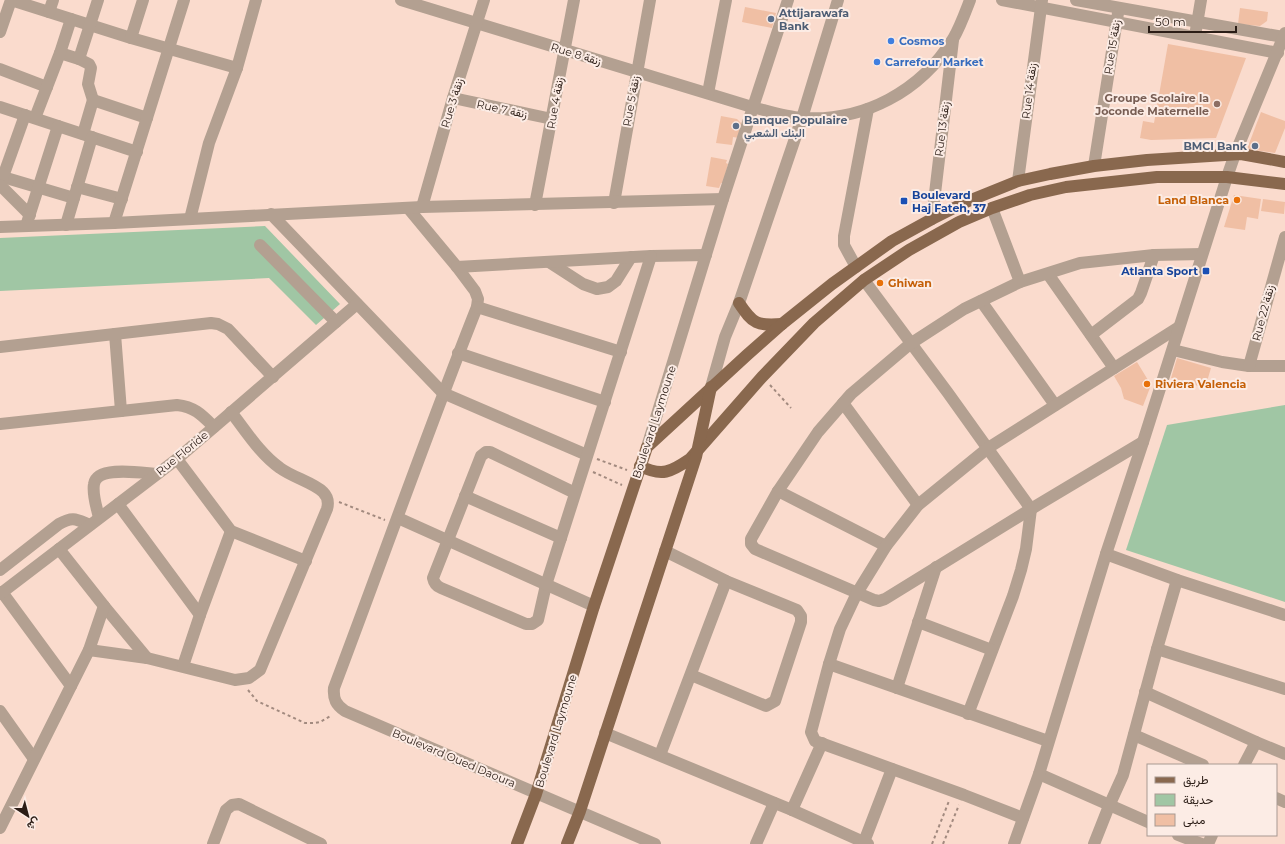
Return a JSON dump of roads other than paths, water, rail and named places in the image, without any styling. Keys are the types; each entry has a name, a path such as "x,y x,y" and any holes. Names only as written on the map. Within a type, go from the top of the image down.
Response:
{"main road":[{"path":"647,447 782,324 856,267 892,241 966,202 1018,181 1094,166 1147,160 1235,154 1285,162"},
{"path":"639,470 656,473 666,472 678,467 690,459 762,377 814,323 864,280 909,250 959,222 992,208 1030,195 1066,187 1157,178 1227,177 1285,184"},
{"path":"739,303 747,315 754,321 768,325 782,324"},
{"path":"567,844 580,811 699,449 712,387"},
{"name":"Boulevard Laymoune","path":"517,844 536,794 594,606 647,447"}],"street":[{"path":"0,32 11,0 90,26 237,68"},
{"path":"49,12 53,0"},
{"path":"79,58 98,0"},
{"path":"131,38 143,0"},
{"path":"114,223 184,0"},
{"path":"190,219 209,143 237,68 256,0"},
{"name":"Rue 8 زنقة","path":"401,0 752,107 802,118 835,118 868,109 895,98 916,83 937,61 953,38"},
{"name":"Rue 3 زنقة","path":"422,207 453,98 484,0"},
{"name":"Rue 4 زنقة","path":"535,205 574,0"},
{"name":"Rue 5 زنقة","path":"614,203 636,72 650,0"},
{"path":"708,93 726,0"},
{"name":"Boulevard Laymoune","path":"647,447 752,107 788,0"},
{"path":"712,387 725,337 739,303 802,118 838,0"},
{"path":"953,38 970,0"},
{"path":"1002,0 1041,3 1116,21 1278,53"},
{"path":"1014,844 1038,774 1106,554 1173,350 1227,177 1284,35 1197,23 1120,4 1076,0"},
{"path":"1194,37 1201,0"},
{"name":"Rue 14 زنقة","path":"1018,181 1041,3"},
{"name":"Rue 15 زنقة","path":"1094,166 1116,21 1120,4"},
{"path":"1,182 30,116 46,87 60,53 71,19"},
{"name":"Rue 13 زنقة","path":"932,219 953,38"},
{"path":"60,53 79,58 87,62 91,68 88,84 93,100 76,193 66,225"},
{"path":"0,69 46,87"},
{"name":"Rue 7 زنقة","path":"453,98 552,119"},
{"path":"93,100 147,118"},
{"path":"0,107 137,152"},
{"path":"856,267 844,245 844,236 868,109"},
{"path":"28,221 58,126"},
{"path":"1,182 122,199"},
{"path":"1,182 28,221"},
{"path":"0,227 28,221 66,225 422,207 723,199"},
{"path":"408,208 457,267 477,294 477,307 458,353 396,521 448,540 594,606"},
{"path":"992,208 1020,282"},
{"path":"271,214 443,393 587,455"},
{"name":"Rue 22 زنقة","path":"1249,366 1281,263 1285,237"},
{"path":"260,245 336,322"},
{"path":"1143,442 885,599 879,601 755,549 751,544 751,539 778,491 818,432 843,402 910,344 964,309 1020,282 1080,263 1154,255 1202,254"},
{"path":"457,267 651,256 706,255"},
{"path":"1091,335 1138,299 1154,255"},
{"path":"575,493 490,452 486,452 481,456 433,578 436,586 526,624 532,624 538,620 546,585 651,256"},
{"path":"549,262 583,284 597,289 608,287 616,281 631,257"},
{"path":"1048,274 1114,368"},
{"path":"864,280 1031,509 1026,549 1021,570 1013,596 968,714"},
{"path":"981,301 1055,405"},
{"name":"Rue Floride","path":"1,593 176,459 357,304"},
{"path":"477,307 621,352"},
{"path":"0,347 211,323 218,324 228,329 273,377"},
{"path":"1023,818 815,741 811,732 840,629 857,593 886,546 918,504 988,448 1179,327"},
{"path":"115,334 121,411"},
{"path":"1173,350 1222,362 1249,366 1285,366"},
{"path":"458,353 605,402"},
{"path":"843,402 918,504"},
{"path":"0,424 177,405 188,406 195,409 214,427"},
{"path":"89,650 147,658 235,680 245,680 260,670 328,509 328,505 327,497 322,490 288,474 272,462 231,412"},
{"path":"176,459 231,531 306,561"},
{"path":"0,570 68,519 94,522 94,484 98,476 111,472 157,474"},
{"path":"778,491 886,546"},
{"path":"465,496 561,538"},
{"path":"118,504 200,615"},
{"name":"Boulevard Oued Daoura","path":"396,521 334,688 335,700 341,708 536,794 580,811 655,844"},
{"path":"183,666 231,531"},
{"path":"59,549 147,658"},
{"path":"665,551 726,581 797,610 801,616 801,622 775,701 766,706 691,675"},
{"path":"1106,554 1177,580 1285,615"},
{"path":"897,688 936,567"},
{"path":"1094,844 1123,775 1177,580"},
{"path":"660,755 726,581"},
{"path":"1,593 71,686"},
{"path":"0,828 89,650 104,606"},
{"path":"918,622 992,650"},
{"path":"1157,649 1285,689"},
{"path":"829,664 1048,742"},
{"path":"1145,692 1285,754"},
{"path":"0,711 34,759"},
{"path":"605,733 792,810 845,839 866,843 892,769"},
{"path":"1134,735 1201,764"},
{"path":"1245,764 1256,742"},
{"path":"792,810 822,743"},
{"path":"1038,774 1147,822"},
{"path":"756,844 774,803"},
{"path":"213,844 226,810 232,805 239,804 316,843"},
{"path":"1181,836 1202,844"}],"place":[{"name":"Attijarawafa Bank","path":"771,19"},
{"name":"Cosmos","path":"891,41"},
{"name":"Carrefour Market","path":"877,62"},
{"name":"Groupe Scolaire la Joconde Maternelle","path":"1217,104"},
{"name":"Banque Populaire البنك الشعبي","path":"736,126"},
{"name":"BMCI Bank","path":"1255,146"},
{"name":"Land Blanca","path":"1237,200"},
{"name":"Boulevard Haj Fateh, 37","path":"904,201"},
{"name":"Atlanta Sport","path":"1206,271"},
{"name":"Ghiwan","path":"880,283"},
{"name":"Riviera Valencia","path":"1147,384"}]}
